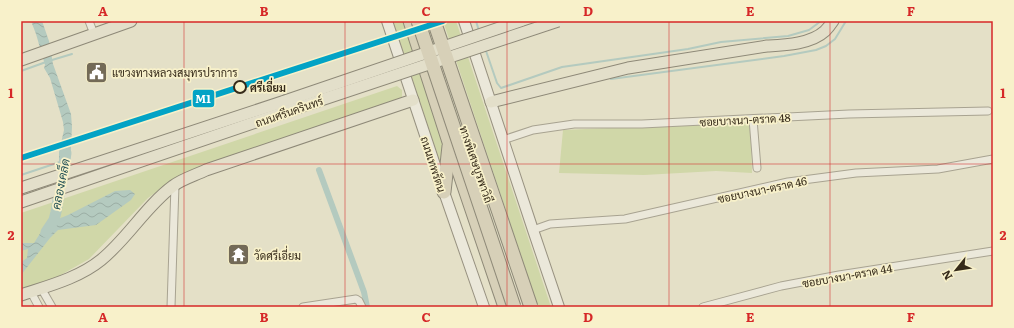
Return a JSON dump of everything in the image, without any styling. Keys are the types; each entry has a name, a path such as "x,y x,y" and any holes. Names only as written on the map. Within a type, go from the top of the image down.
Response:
{"highway":[{"name":"ถนนเทพรัตน","path":"410,21 505,307"},
{"name":"ทางพิเศษบูรพาวิถี","path":"418,21 514,307"},
{"name":"ทางพิเศษบูรพาวิถี","path":"428,21 525,307"},
{"path":"434,21 532,307"},
{"path":"440,21 532,307"},
{"path":"444,192 449,142"}],"main road":[{"path":"21,60 131,21"},
{"name":"ถนนเทพรัตน","path":"387,21 484,307"},
{"path":"464,21 532,230 559,307"},
{"name":"ถนนศรีนครินทร์","path":"21,202 520,21"},
{"name":"ถนนศรีนครินทร์","path":"21,188 57,175 287,106 558,21"},
{"path":"491,102 628,68 767,46 790,45 809,40 825,31 833,21"},
{"path":"31,292 67,279 90,268 102,260 158,199 175,184 206,170 413,100"}],"street":[{"path":"89,21 94,34"},
{"name":"ซอยบางนา-ตราด 48","path":"503,140 533,130 574,124 642,124 849,114 988,110"},
{"path":"753,119 757,168"},
{"name":"ซอยบางนา-ตราด 46","path":"532,230 550,224 625,219 788,182 856,173 938,169 993,159"},
{"path":"171,307 175,184"},
{"name":"ซอยบางนา-ตราด 44","path":"703,307 796,283 993,251"},
{"path":"31,292 39,307"},
{"path":"31,292 52,307"},
{"path":"303,307 356,300 359,301 362,307"}],"green space":[{"path":"391,21 408,21 444,136 440,167"},
{"path":"443,21 456,21 551,307 538,307"},
{"path":"397,86 402,90 402,97 397,102 171,181 148,198 89,259 59,276 21,290 21,213"},
{"path":"743,122 748,124 751,131 752,173 716,171 644,175 559,173 563,130"}],"water":[{"path":"31,21 42,21 49,41 53,64 71,114 72,127 70,166 59,168 59,152 64,130 63,122 50,78 44,68 45,65"},
{"path":"130,190 135,194 131,200 96,225 58,230 21,275 21,262 27,258 28,249 21,251 21,243 34,243 46,224 68,215 115,191"}],"waterway":[{"path":"476,21 479,31"},
{"path":"485,48 497,83 501,88 562,67 688,49 721,42 788,36 809,30 821,21"},
{"path":"611,79 784,56 816,50 826,46 835,39 846,21"},
{"path":"52,60 72,54"},
{"path":"21,71 46,62"},
{"name":"คลองเคล็ด","path":"46,232 54,220 66,153"},
{"path":"21,175 60,162"},
{"path":"319,170 364,292 367,307"}],"transit line":[{"name":"M1","path":"21,158 443,21"}],"place":[{"name":"แขวงทางหลวงสมุทรปราการ","path":"97,72"},
{"name":"ศรีเอี่ยม","path":"240,87"},
{"name":"วัดศรีเอี่ยม","path":"238,255"}]}
